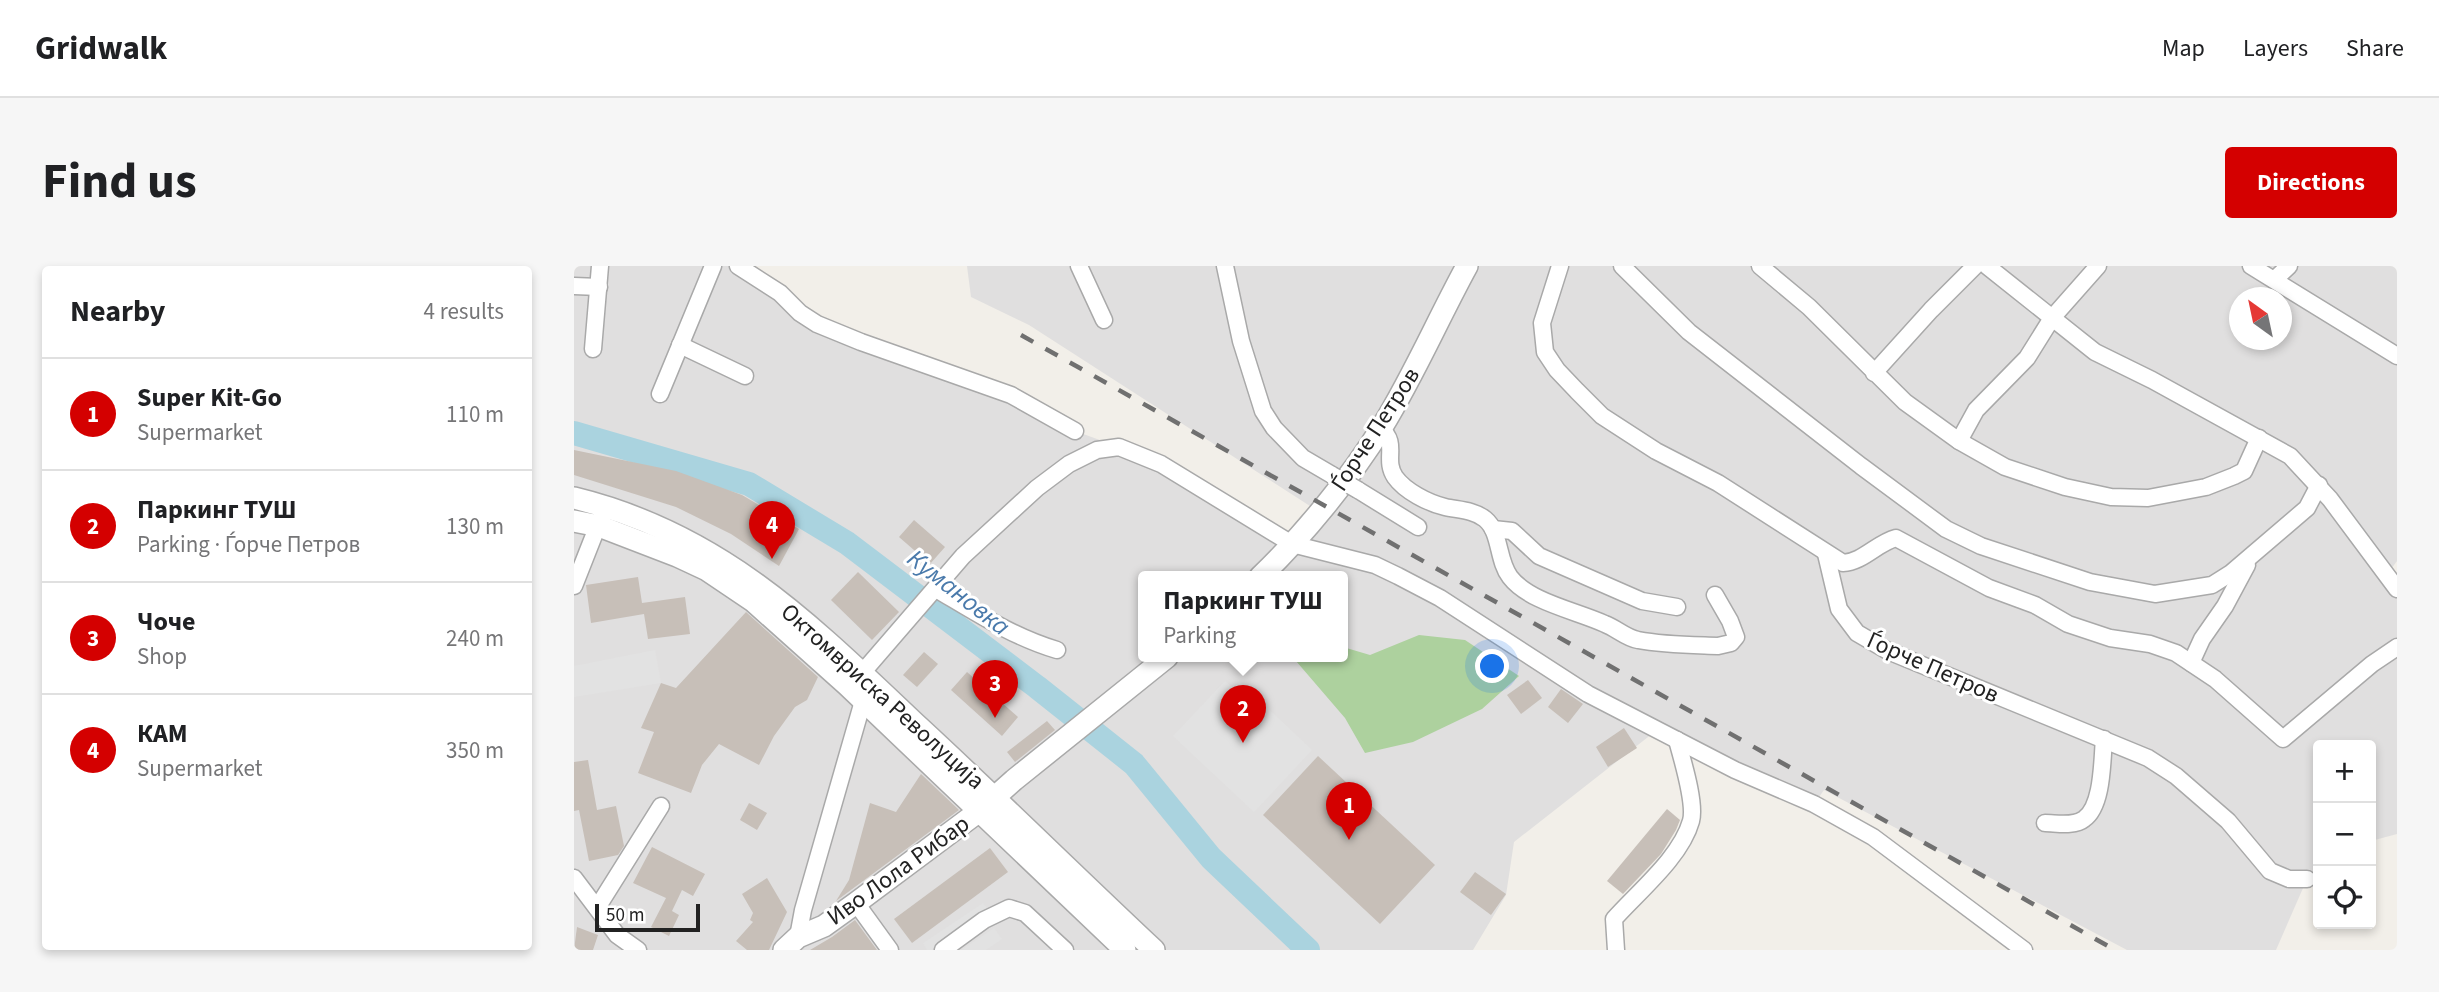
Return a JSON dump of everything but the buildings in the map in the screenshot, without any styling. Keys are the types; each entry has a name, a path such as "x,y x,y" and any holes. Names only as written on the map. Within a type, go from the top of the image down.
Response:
{"street":[{"path":"593,349 600,266"},
{"path":"660,394 713,266"},
{"path":"738,266 780,293 800,313 817,324 1011,395 1075,431"},
{"path":"1079,266 1104,320"},
{"path":"1224,266 1241,341 1263,411 1274,428 1303,458 1418,527"},
{"name":"Ѓорче Петров","path":"1266,571 1338,489 1381,429 1418,364 1467,266"},
{"path":"1560,266 1542,323 1545,352 1557,370 1602,416 1656,450 1718,483 1843,563 1854,562 1883,542 1896,538 1989,588 2035,605 2068,624 2110,638 2150,643 2176,653 2215,679 2283,739 2372,664 2397,647"},
{"path":"1622,266 1689,332 1936,522 1980,546 2090,582 2154,594 2211,585 2231,573 2307,508 2319,485"},
{"path":"1760,266 1809,307 1905,402 1959,441 2005,467 2065,487 2111,497 2148,498 2206,487 2234,477 2244,471 2259,438"},
{"path":"1874,373 1975,266"},
{"path":"1987,266 2095,352 2152,380 2290,456 2319,485 2397,589"},
{"path":"1959,441 1976,410 2027,358 2052,318 2098,266"},
{"path":"2251,266 2397,356"},
{"path":"2275,279 2289,266"},
{"path":"574,286 599,287"},
{"path":"680,345 745,376"},
{"path":"1381,429 1389,435 1389,459 1394,476 1408,490 1442,506 1473,512 1485,519 1493,528 1502,563 1511,578 1525,591 1605,624 1634,640 1718,646 1731,643 1736,637 1715,595"},
{"path":"862,673 963,556 1037,488 1069,464 1097,450 1119,446 1161,464 1292,544 1376,565 1398,576 1440,598 1588,694 1735,770 1814,804 1873,837 2024,950"},
{"name":"Октомвриска Револуција","path":"574,498 602,516 706,570 771,615 863,701 1154,950"},
{"path":"574,586 602,516"},
{"name":"Октомвриска Револуција","path":"574,520 602,516 680,536 740,570 814,629 862,673 1125,950"},
{"path":"1493,528 1512,531 1539,556 1564,568 1642,601 1677,607"},
{"path":"1940,560 1959,535"},
{"path":"2191,663 2202,639 2225,606 2256,551"},
{"name":"Ѓорче Петров","path":"1826,554 1839,609 1857,633 1888,651 2148,758 2176,776 2228,821 2270,871 2289,879 2307,879"},
{"path":"936,589 993,623 1057,650"},
{"path":"986,805 1161,662"},
{"path":"791,944 863,701"},
{"path":"2045,823 2073,824 2084,819 2096,803 2104,739"},
{"path":"1616,950 1614,919 1677,850 1692,819 1686,771 1677,740"},
{"name":"Иво Лола Рибар","path":"791,944 824,926 986,805"},
{"path":"597,908 661,806"},
{"path":"574,878 597,908 614,943 638,950"},
{"path":"856,903 890,950"},
{"path":"943,950 984,920 1009,908 1025,913 1065,950"}],"shaded area":[{"path":"574,266 738,266 800,313 969,379 1075,431 1119,447 1292,543 1310,506 1029,325 971,297 967,266 2397,266 2397,561 2386,576 2397,589 2397,834 2376,840 2376,740 2313,740 2313,874 2307,879 2276,950 2127,950 1824,790 1814,804 1657,730 1514,842 1506,895 1473,950 574,950"},
{"path":"655,650 661,683 574,697 574,666"},
{"path":"1225,681 1233,688 1240,682 1312,750 1254,812 1173,736"},
{"path":"983,903 989,911 932,950 927,950 923,943"},
{"path":"994,928 1002,939 986,950 961,950"}],"green space":[{"path":"1419,635 1465,640 1519,676 1482,709 1413,742 1365,753 1345,718 1297,662 1348,662 1348,648 1370,655"}],"waterway":[{"name":"Кумановка","path":"574,433 749,484 847,543 1134,764 1211,858 1308,950"}],"railway":[{"path":"1021,335 2115,950"}],"place":[{"name":"КАМ","path":"772,559"},
{"name":"Чоче","path":"995,718"},
{"name":"Паркинг ТУШ","path":"1243,743"},
{"name":"Super Kit-Go","path":"1349,840"}]}
